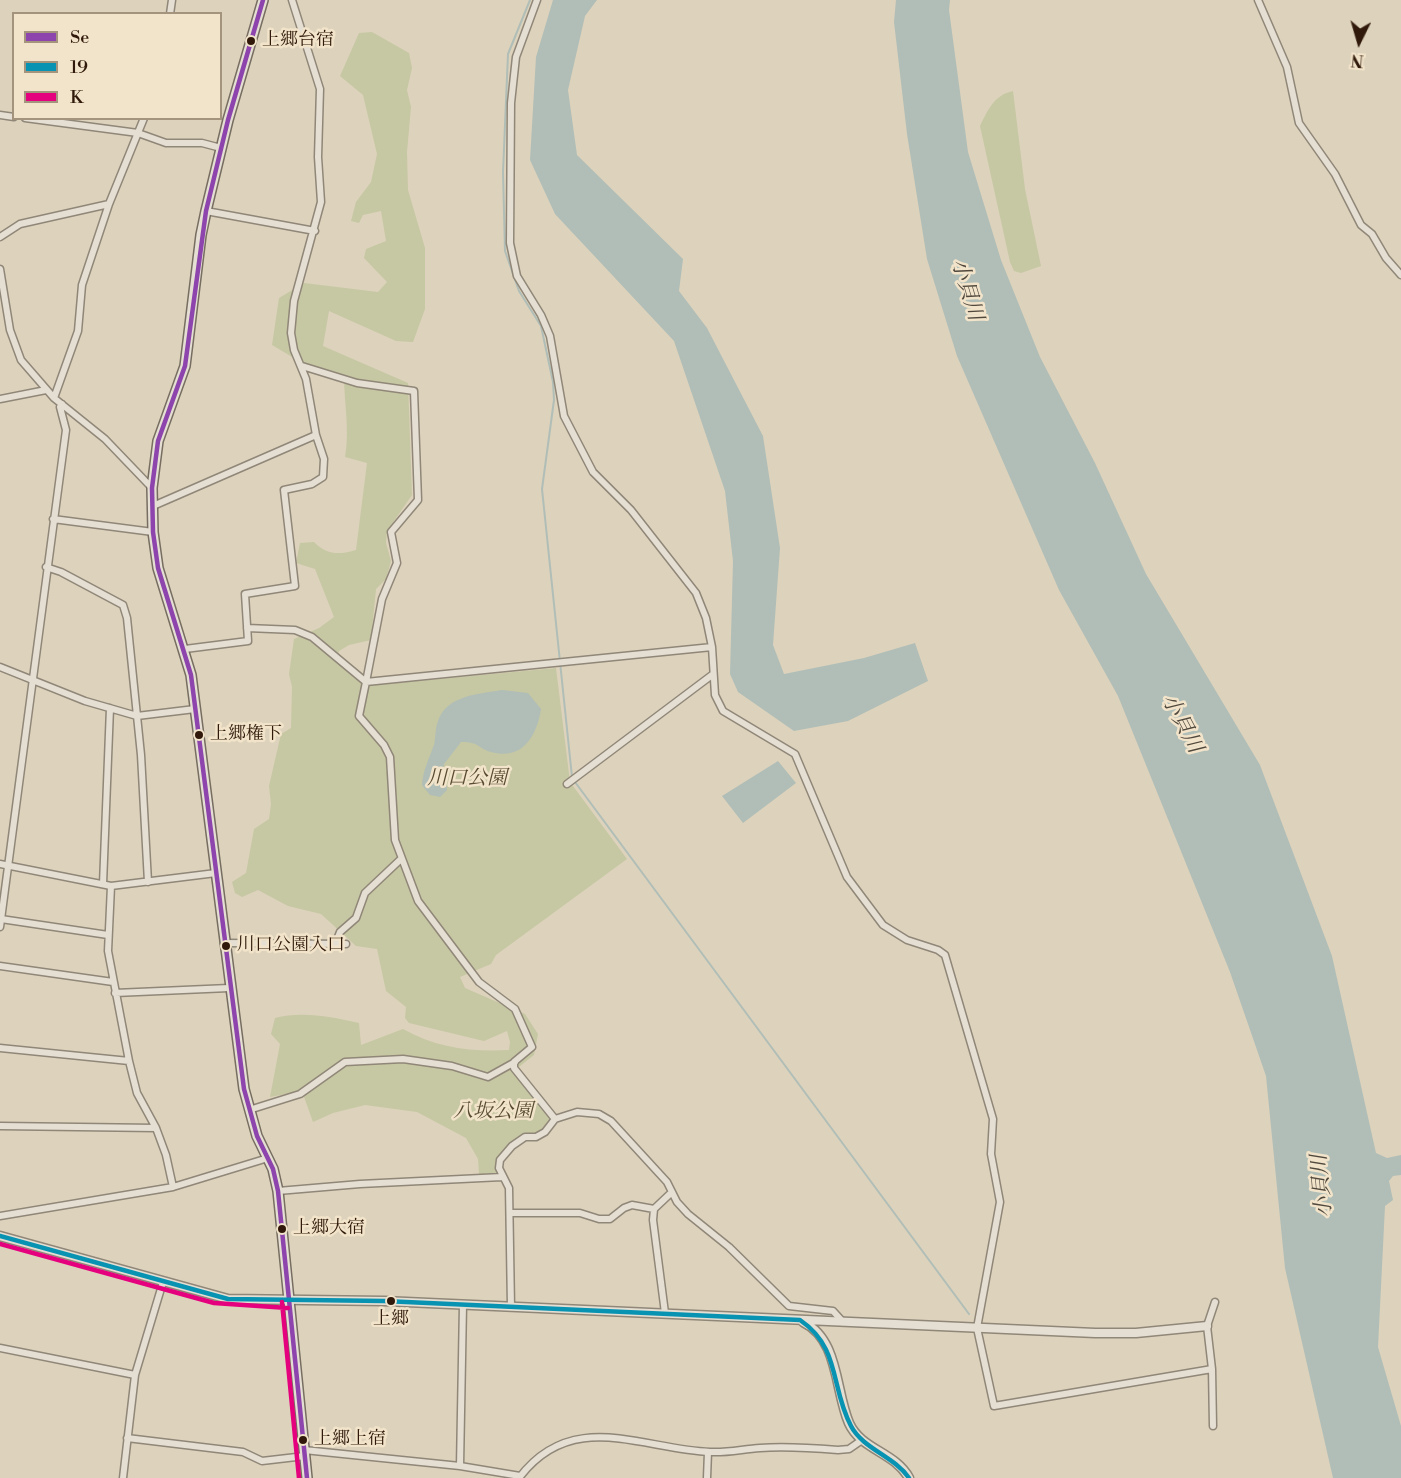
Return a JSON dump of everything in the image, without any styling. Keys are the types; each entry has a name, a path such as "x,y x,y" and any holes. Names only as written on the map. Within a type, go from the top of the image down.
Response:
{"main road":[{"path":"263,0 220,148 206,211 199,245 185,366 158,441 152,488 153,532 158,568 185,649 195,709 239,1061 249,1110 278,1191 307,1478"}],"street":[{"path":"185,649 248,641 244,594 295,586 284,490 312,484 323,477 324,459 316,435 302,366 294,350 291,333 294,301 302,268 315,231 321,202 318,157 320,89 292,0"},
{"path":"537,0 516,57 511,103 510,243 517,276 541,315 550,336 564,416 580,452 593,472 664,550 696,593 706,618 712,647 715,696 723,711 795,754 847,877 884,925 907,940 938,950 945,955 993,1119 991,1154 1000,1202 977,1328 994,1406 1212,1369"},
{"path":"1258,0 1287,66 1299,123 1335,174 1361,225 1372,234 1386,258 1401,275"},
{"path":"41,120 138,133 166,143 202,143 220,148"},
{"path":"54,398 78,331 82,285 109,204 143,120"},
{"path":"0,237 21,224 109,204"},
{"path":"206,211 315,231"},
{"path":"0,269 14,344 21,360 54,398 105,439 152,488"},
{"path":"249,1110 300,1094 345,1062 403,1059 452,1066 488,1077 515,1062 532,1047 515,1009 471,973 418,901 395,840 390,757 384,745 359,716 382,599 397,563 391,532 418,500 414,391 357,383 302,366"},
{"path":"0,399 46,390"},
{"path":"0,927 66,430 60,407 62,404"},
{"path":"153,506 316,435"},
{"path":"53,519 153,532"},
{"path":"46,567 61,572 123,605 127,618 137,716 148,882"},
{"path":"247,628 295,630 312,637 366,682 712,647"},
{"path":"0,667 32,682 137,716 195,709"},
{"path":"567,784 712,675"},
{"path":"103,885 110,708"},
{"path":"336,942 340,932 356,918 365,893 401,859"},
{"path":"0,864 111,886 216,873"},
{"path":"111,886 108,935 113,982 129,1061 137,1093 156,1128 166,1155 173,1187"},
{"path":"1,919 108,935"},
{"path":"224,943 336,942 346,944"},
{"path":"0,966 113,982"},
{"path":"115,993 229,988"},
{"path":"0,1048 129,1061"},
{"path":"515,1062 514,1068 555,1119"},
{"path":"511,1307 509,1188 499,1168 505,1152 525,1137 536,1137 545,1132 555,1119 578,1112 599,1114 612,1121 626,1139 652,1164 688,1214 736,1254 789,1306 833,1311 844,1322"},
{"path":"0,1126 156,1128"},
{"path":"0,1216 173,1187 268,1158"},
{"path":"278,1191 360,1184 502,1177"},
{"path":"665,1313 658,1250 653,1235 654,1209 672,1192"},
{"path":"510,1213 580,1213 599,1220 610,1219 632,1205 654,1209"},
{"path":"0,1236 228,1299 665,1313 1095,1334 1136,1333 1207,1326"},
{"path":"123,1478 135,1375 163,1282"},
{"path":"1213,1426 1212,1369 1207,1326 1215,1302"},
{"path":"460,1466 463,1305"},
{"path":"800,1320 813,1326 826,1344 845,1412 852,1428 862,1440 898,1462 909,1478"},
{"path":"0,1348 135,1375"},
{"path":"127,1438 243,1452 262,1461 305,1453 460,1466 520,1477 552,1448 598,1435 708,1452 732,1452 761,1448 838,1450 849,1449 862,1440"},
{"path":"707,1478 708,1452"}],"green space":[{"path":"372,32 409,53 412,68 407,90 411,107 407,152 408,190 425,248 425,309 413,342 396,341 329,311 323,346 408,383 412,495 387,531 386,543 391,561 386,579 376,589 371,640 349,645 339,651 337,659 366,682 365,686 556,668 570,782 627,859 496,955 491,964 460,977 465,988 525,1014 538,1034 534,1055 515,1070 555,1119 545,1132 511,1143 498,1158 497,1174 479,1174 478,1159 466,1138 417,1112 365,1105 333,1113 313,1122 302,1091 270,1097 280,1044 271,1034 275,1018 306,1015 359,1023 361,1045 403,1029 441,1045 468,1049 509,1050 510,1042 507,1031 484,1041 409,1023 405,1018 406,1007 386,991 377,949 356,946 321,914 288,906 258,890 242,897 235,893 232,882 246,873 254,829 269,819 271,804 269,786 281,734 291,728 292,687 289,674 294,639 319,628 334,617 315,569 296,563 300,543 314,542 328,552 334,553 356,550 367,463 345,457 347,427 344,375 304,364 272,345 279,298 304,283 378,292 387,282 364,258 366,249 386,241 381,211 363,215 359,223 351,221 356,202 371,182 377,154 363,95 340,76 359,33"},
{"path":"1013,91 1025,189 1041,266 1021,273 1014,271 1010,262 980,126 996,100"}],"water":[{"path":"553,0 597,0 585,16 568,90 577,155 683,259 679,291 707,328 763,436 780,548 773,645 784,674 864,658 915,643 928,681 848,721 794,731 738,692 730,674 733,561 725,491 674,341 555,214 530,160 536,57"},
{"name":"小貝川","path":"896,0 950,0 949,10 968,152 1001,260 1040,357 1095,463 1146,574 1260,765 1332,956 1376,1153 1387,1158 1401,1155 1401,1175 1393,1176 1389,1181 1393,1200 1385,1206 1378,1347 1401,1426 1401,1478 1333,1478 1285,1268 1266,1076 1230,972 1118,696 1059,590 957,356 927,259 907,134 894,22"},
{"path":"502,690 528,693 541,709 536,728 527,744 512,753 502,754 491,752 472,743 461,742 444,764 442,773 446,779 447,790 440,797 430,795 422,785 442,712 465,697"},
{"path":"778,761 796,783 743,823 722,796"}],"waterway":[{"path":"530,0 508,54 503,172 505,251 519,291 541,326 553,382 554,400 542,489 572,777"},
{"path":"575,782 969,1314"}],"transit line":[{"name":"Se","path":"263,0 228,120 206,211 185,366 158,441 152,488 153,532 158,568 191,675 244,1089 257,1136 273,1169 278,1191 307,1478"},
{"name":"19","path":"0,1236 228,1299 384,1301 800,1320 813,1331 829,1356 844,1411 856,1434 903,1470 909,1478"},
{"name":"K","path":"0,1244 214,1303 288,1308"},
{"name":"K","path":"282,1302 299,1478"}],"place":[{"name":"上郷台宿","path":"251,41"},
{"name":"上郷権下","path":"199,735"},
{"name":"川口公園入口","path":"226,946"},
{"name":"上郷大宿","path":"282,1229"},
{"name":"上郷","path":"391,1301"},
{"name":"上郷上宿","path":"303,1440"}],"park label":[{"name":"川口公園","path":"467,779"},
{"name":"八坂公園","path":"493,1112"}]}
